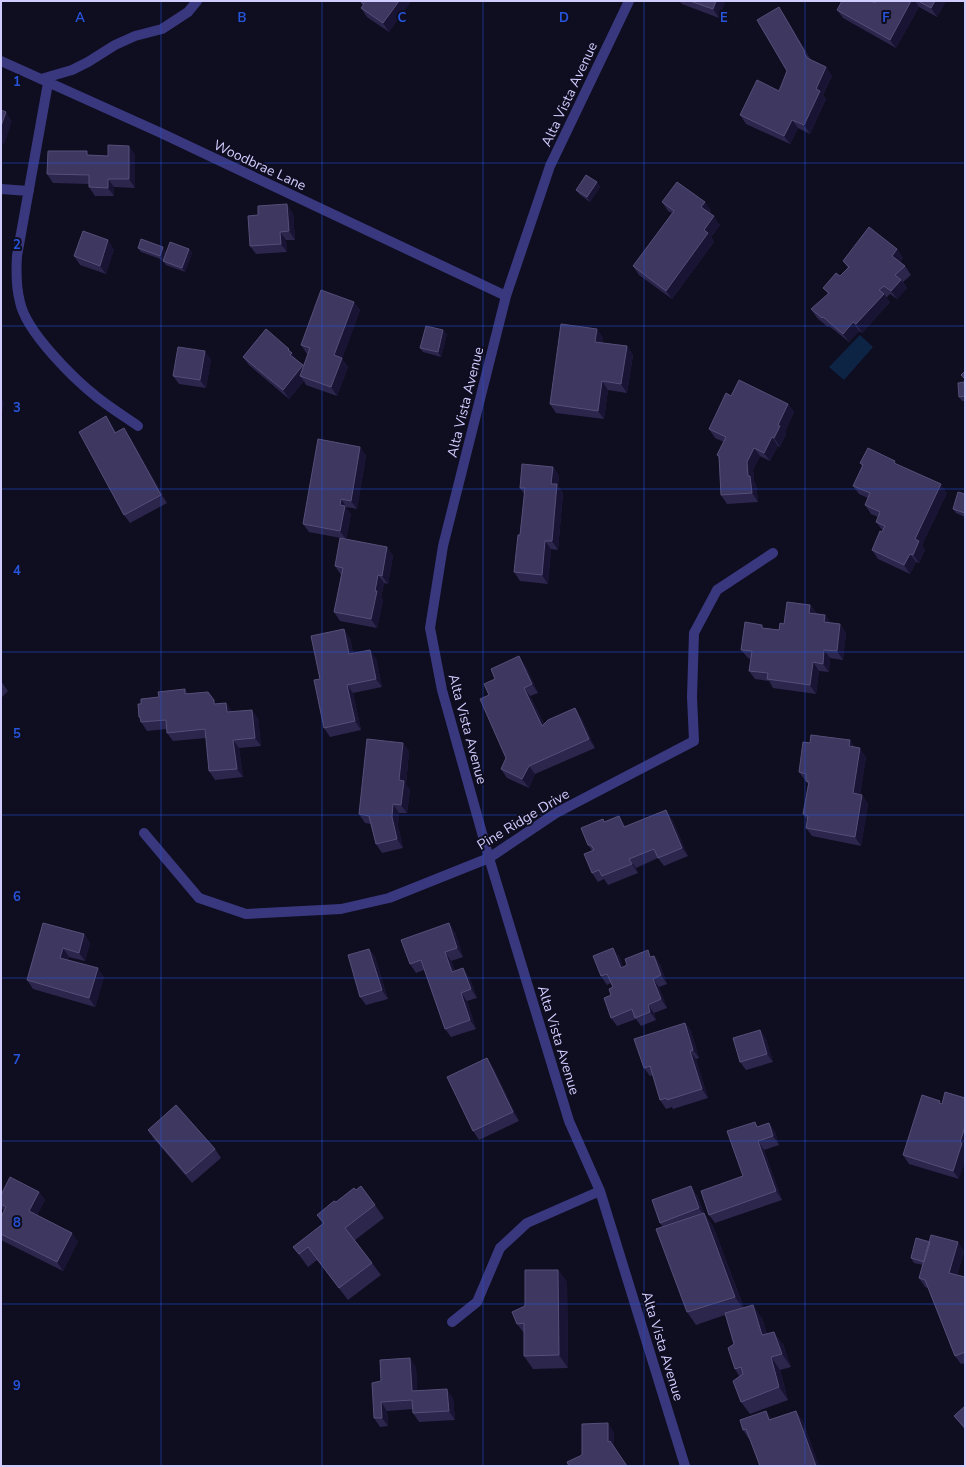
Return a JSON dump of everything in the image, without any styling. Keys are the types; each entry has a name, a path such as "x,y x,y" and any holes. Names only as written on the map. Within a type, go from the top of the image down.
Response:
{"street":[{"path":"138,426 97,398 61,364 32,330 20,303 16,277 17,256 29,191 45,81 88,62 115,45 135,36 162,29 188,12 197,1"},
{"name":"Alta Vista Avenue","path":"629,1 550,166 506,296 443,546 430,628 442,690 489,858 569,1121 600,1191 685,1466"},
{"name":"Woodbrae Lane","path":"1,61 161,133 506,296"},
{"path":"1,189 29,191"},
{"name":"Pine Ridge Drive","path":"144,833 199,898 246,914 341,909 389,898 489,858 556,813 694,741 692,697 694,633 717,590 772,553"},
{"path":"452,1322 477,1302 500,1248 527,1223 600,1191"}],"water":[{"path":"860,335 873,347 844,380 829,367"}],"building":[{"path":"360,1 399,1 383,23 361,8 364,4"},
{"path":"690,1 716,1 713,9"},
{"path":"842,1 871,1 875,3 876,1 911,1 890,40 837,10"},
{"path":"918,1 935,1 931,8"},
{"path":"779,7 807,58 826,67 816,89 820,91 804,125 792,120 784,136 740,115 757,80 779,91 787,71 757,20"},
{"path":"1,110 6,112 1,126"},
{"path":"108,145 129,146 129,179 108,179 108,188 89,187 89,175 47,174 48,151 87,151 87,155 108,156"},
{"path":"586,175 597,182 587,197 576,190"},
{"path":"677,182 705,202 701,207 714,216 704,230 708,233 666,291 633,266 674,211 662,202"},
{"path":"287,204 289,231 280,232 281,244 250,246 248,216 258,215 258,206"},
{"path":"869,227 897,249 892,256 905,266 895,275 901,280 891,291 884,286 879,290 884,294 856,324 853,322 843,334 811,309 829,293 823,288 836,273 840,276 849,267 843,261"},
{"path":"83,231 108,240 100,266 74,256"},
{"path":"141,239 163,247 160,256 138,248"},
{"path":"170,242 189,249 182,268 163,261"},
{"path":"321,290 354,302 334,355 342,358 331,387 300,376 310,348 301,345"},
{"path":"561,324 597,329 595,342 627,346 621,384 602,381 598,411 550,404"},
{"path":"426,326 443,330 438,352 420,348"},
{"path":"266,329 289,349 288,350 292,353 290,355 303,365 283,390 243,357"},
{"path":"178,347 205,351 200,380 173,376"},
{"path":"965,371 965,379 961,375"},
{"path":"739,380 788,404 778,425 780,426 774,438 772,437 764,453 754,448 747,462 748,476 750,476 752,493 721,495 719,456 717,455 726,437 709,429 726,393 731,396"},
{"path":"964,382 965,396 959,397 958,383"},
{"path":"106,416 115,433 124,428 161,495 124,515 79,432"},
{"path":"318,439 360,447 351,501 341,499 340,505 345,506 340,531 303,524"},
{"path":"868,448 895,461 894,463 941,484 915,539 919,541 913,555 910,554 904,565 872,550 880,531 882,532 885,526 876,522 880,512 865,505 870,493 853,486 863,465 860,463"},
{"path":"522,464 553,467 551,484 557,484 552,541 545,541 542,575 514,572 525,488 520,488"},
{"path":"958,492 965,494 965,513 953,509"},
{"path":"340,538 387,547 382,576 378,575 375,591 377,591 371,619 334,612 343,568 335,566"},
{"path":"787,602 810,605 809,613 825,615 824,622 840,624 837,651 824,650 823,664 813,662 810,685 767,679 768,673 749,671 752,651 741,650 745,622 762,625 762,628 779,630 780,623 784,624"},
{"path":"344,629 349,654 370,650 376,679 347,685 355,721 324,728 314,680 320,679 311,636"},
{"path":"519,656 532,684 524,688 542,726 548,720 575,708 589,739 529,766 522,779 501,769 506,758 480,699 489,695 484,684 495,679 491,669"},
{"path":"185,689 185,694 208,692 214,700 214,704 226,703 227,712 252,710 255,738 233,740 237,769 209,771 205,729 167,733 166,720 141,722 138,704 141,704 141,699 159,697 158,692"},
{"path":"811,735 850,740 849,746 860,748 853,793 862,795 855,837 806,828 808,816 803,814 809,782 806,781 806,774 799,772 803,742 810,743"},
{"path":"367,739 403,743 399,780 404,781 401,805 393,804 392,817 397,839 376,844 369,816 359,814"},
{"path":"666,810 682,848 658,858 654,849 629,859 632,864 602,876 599,870 592,873 584,854 594,850 591,845 588,845 581,828 603,819 604,822 619,816 624,827"},
{"path":"43,923 84,934 79,953 63,948 60,958 98,968 89,998 27,980"},
{"path":"449,923 457,948 445,952 452,972 463,968 471,989 461,993 470,1020 445,1029 421,960 410,964 401,940"},
{"path":"613,948 621,968 627,965 625,959 648,950 650,957 654,956 661,975 653,979 661,999 648,1005 650,1012 635,1018 632,1009 611,1018 604,998 611,995 609,989 613,987 607,974 601,976 593,956"},
{"path":"369,949 382,990 360,997 348,955"},
{"path":"685,1023 693,1050 690,1051 702,1089 667,1100 666,1098 660,1100 650,1066 644,1068 634,1039"},
{"path":"760,1030 767,1054 740,1062 733,1038"},
{"path":"487,1058 513,1112 473,1131 447,1077"},
{"path":"945,1092 965,1098 965,1127 960,1142 962,1143 953,1171 903,1155 922,1095 940,1101 939,1103 942,1104"},
{"path":"176,1105 215,1149 186,1174 148,1130"},
{"path":"755,1122 757,1127 769,1123 773,1136 758,1141 776,1191 709,1215 701,1191 743,1176 727,1131"},
{"path":"10,1177 39,1192 29,1211 72,1233 57,1262 1,1234 1,1217 6,1207 1,1204 1,1195"},
{"path":"361,1186 375,1205 345,1228 372,1263 339,1288 308,1247 299,1254 293,1247 324,1223 317,1215 334,1201 336,1202 354,1188 356,1190"},
{"path":"691,1186 699,1208 660,1223 652,1200"},
{"path":"704,1213 735,1297 687,1312 656,1229"},
{"path":"931,1235 958,1242 949,1273 965,1277 965,1352 955,1356 925,1280 919,1278"},
{"path":"916,1238 930,1242 924,1262 911,1258"},
{"path":"525,1270 558,1270 559,1355 524,1356 524,1323 517,1324 512,1312 525,1306"},
{"path":"753,1305 762,1335 774,1332 782,1354 771,1357 779,1387 741,1402 733,1381 743,1374 741,1367 735,1369 728,1348 734,1344 725,1313"},
{"path":"410,1358 412,1391 447,1389 449,1411 413,1413 412,1400 381,1402 382,1418 374,1418 372,1383 381,1381 380,1360"},
{"path":"965,1406 965,1428 954,1416"},
{"path":"766,1411 769,1420 796,1411 816,1466 760,1466 746,1429 743,1430 740,1420"},
{"path":"608,1423 608,1442 610,1441 627,1466 569,1466 567,1462 582,1455 582,1424"}]}
